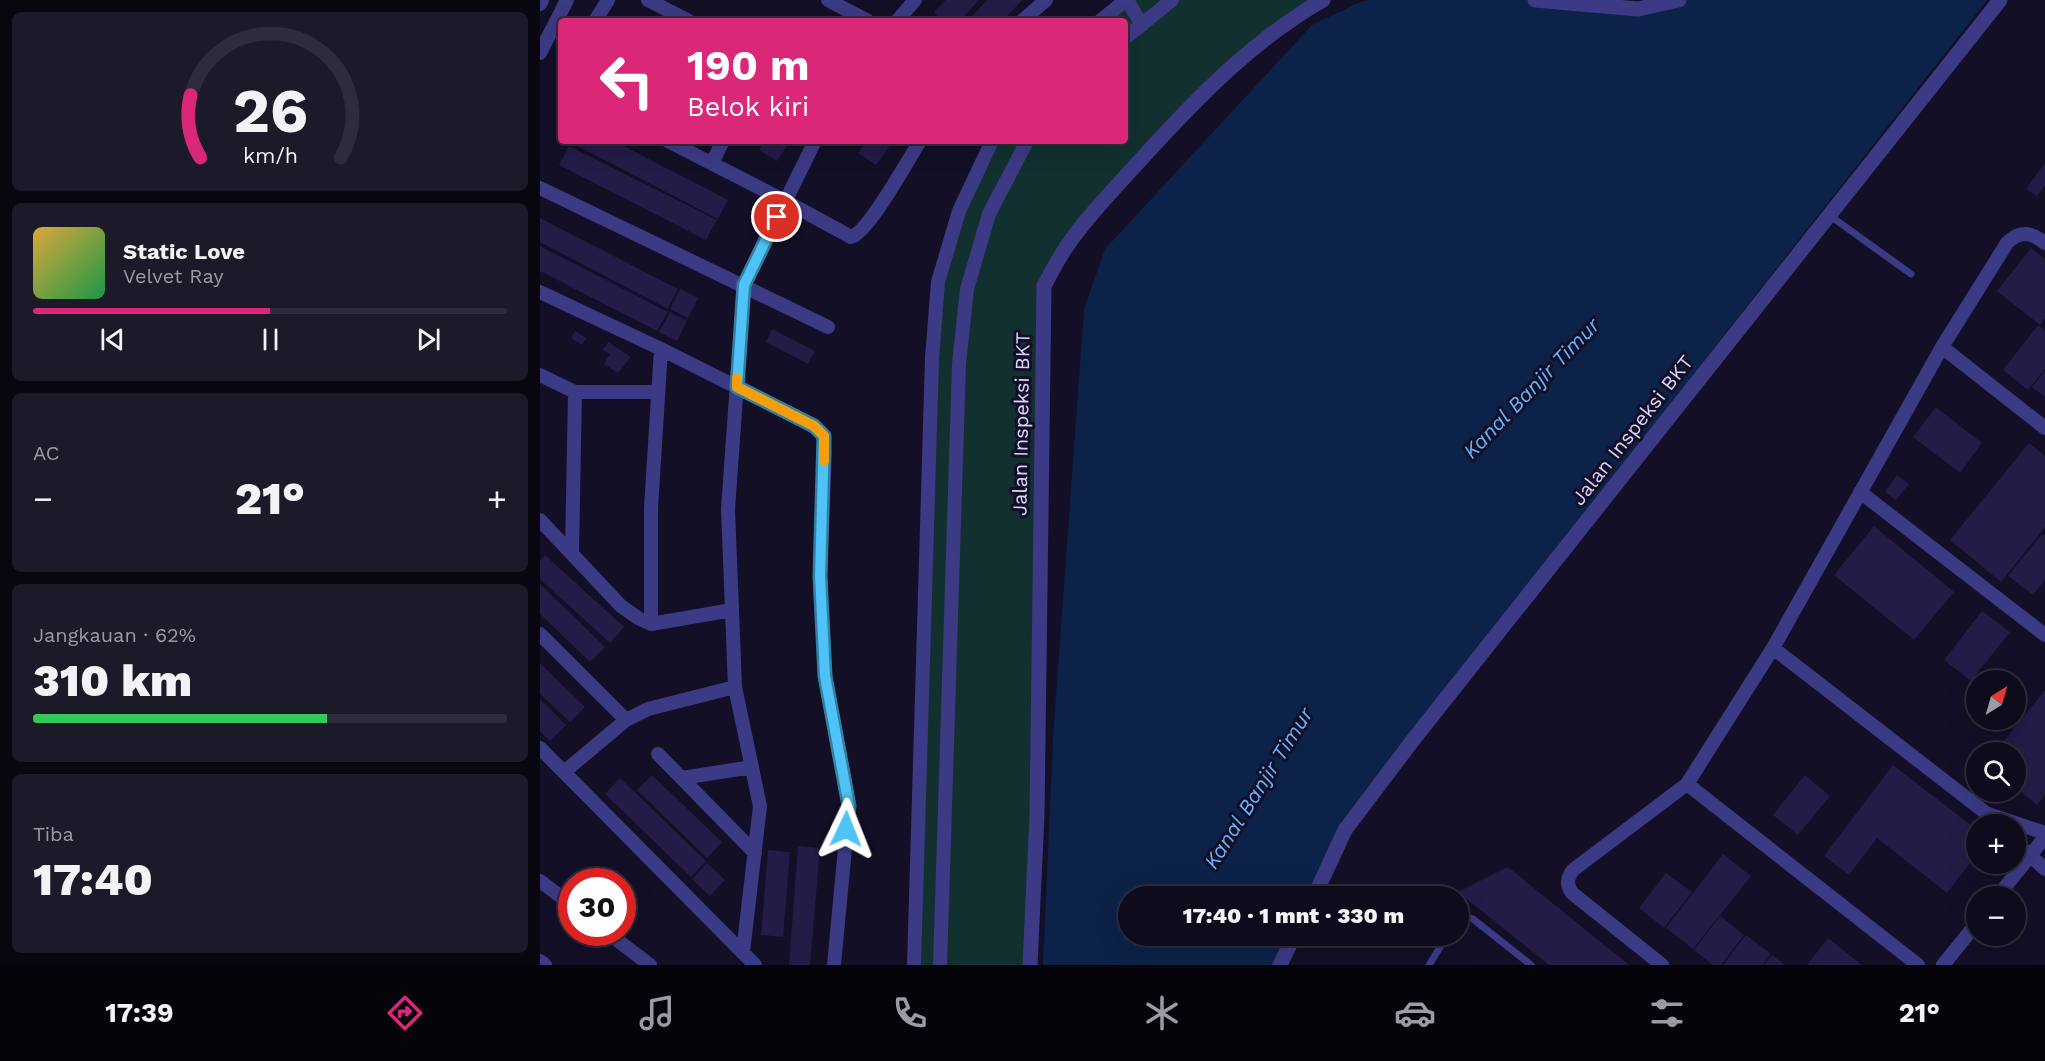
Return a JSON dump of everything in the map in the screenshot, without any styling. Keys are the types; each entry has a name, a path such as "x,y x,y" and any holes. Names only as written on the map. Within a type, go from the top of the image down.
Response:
{"street":[{"path":"540,53 567,0"},
{"path":"597,18 608,0"},
{"path":"648,0 683,18"},
{"path":"828,0 862,18"},
{"path":"900,18 915,0"},
{"path":"1025,18 1046,0"},
{"path":"1104,18 1127,0 1142,25"},
{"path":"1128,36 1172,0"},
{"name":"Jalan Inspeksi BKT","path":"1030,965 1037,815 1044,286 1066,247 1105,199 1205,91 1239,59 1302,12 1323,0"},
{"path":"1535,0 1576,1 1638,9 1679,0"},
{"name":"Jalan Inspeksi BKT","path":"1324,886 1346,830 1361,808 2000,0"},
{"path":"674,144 851,237 869,222 918,144"},
{"path":"712,164 722,144"},
{"path":"743,952 760,806 735,687 728,509 744,285 814,144"},
{"path":"914,965 932,358 938,282 959,211 991,144"},
{"path":"940,965 959,364 967,289 989,214 1025,144"},
{"path":"540,188 828,327"},
{"path":"1662,965 1572,893 1567,882 1568,876 1687,784 1773,648 1942,347 2007,243 2013,237 2029,233 2045,243"},
{"path":"540,292 814,426 824,436 820,576 825,676 849,806 834,965"},
{"path":"1942,347 2045,428"},
{"path":"651,624 651,508 660,349"},
{"path":"540,375 575,392 658,392"},
{"path":"572,552 575,392"},
{"path":"1860,492 2045,635"},
{"path":"540,520 621,606 638,618 651,624 732,610"},
{"path":"540,634 626,720"},
{"path":"1773,648 1986,813 2045,832"},
{"path":"564,772 626,720 648,709 735,687"},
{"path":"540,748 755,965"},
{"path":"658,754 755,854"},
{"path":"681,778 752,767"},
{"path":"1687,784 1918,965"},
{"path":"2006,886 2045,837"},
{"path":"2026,854 2045,869"},
{"path":"540,881 558,894"},
{"path":"1943,965 1966,937"},
{"path":"625,946 650,965"},
{"path":"1280,965 1289,946"},
{"path":"540,961 545,965"}],"lane":[{"path":"1829,215 1911,274"},
{"path":"1469,917 1531,965"},
{"path":"1429,965 1441,946"},
{"path":"1516,965 1522,958"}],"green space":[{"path":"1128,0 1323,0 1267,38 1124,178 1044,286 1029,965 913,965 938,282 991,144 1128,144 1128,18 1105,18"}],"water":[{"name":"Kanal Banjir Timur","path":"1370,0 1530,0 1638,9 1679,0 1987,0 1349,817 1313,886 1118,886 1118,946 1283,946 1274,965 1043,965 1053,738 1084,309 1105,249 1312,25 1360,2"}],"building":[{"path":"946,0 979,0 963,18 941,18 934,12"},
{"path":"987,0 1022,0 1006,18 971,18"},
{"path":"574,144 620,144 728,200 718,219"},
{"path":"762,144 788,144 777,161 759,150"},
{"path":"865,144 891,144 876,165 858,153"},
{"path":"569,146 717,220 706,240 559,165"},
{"path":"2045,163 2045,185 2037,196 2026,189"},
{"path":"540,218 678,289 668,309 540,242"},
{"path":"540,246 668,312 657,331 540,271"},
{"path":"2031,248 2045,259 2045,318 2040,325 1997,291"},
{"path":"680,289 698,298 688,318 670,309"},
{"path":"670,312 687,321 677,341 659,332"},
{"path":"2038,325 2045,330 2045,369 2028,390 2003,370"},
{"path":"772,329 815,351 808,364 766,342"},
{"path":"575,331 586,338 582,345 571,338"},
{"path":"608,342 631,357 618,373 604,364 610,354 603,350"},
{"path":"2045,371 2045,397 2032,387"},
{"path":"1936,407 1982,443 1960,473 1913,437"},
{"path":"2029,443 2045,456 2045,527 2001,582 1950,540"},
{"path":"1897,475 1909,484 1896,500 1885,492"},
{"path":"1874,526 1954,592 1914,640 1834,575"},
{"path":"2042,534 2045,536 2045,580 2033,595 2008,576"},
{"path":"545,555 624,627 610,643 540,579 540,561"},
{"path":"540,584 605,647 590,662 540,614"},
{"path":"1982,611 2010,632 1980,670 1966,670 1966,677 1944,660"},
{"path":"540,663 585,707 570,722 540,694"},
{"path":"2045,690 2045,795 2037,805 2026,796 2026,742 2003,742 2013,730 2026,730 2026,713"},
{"path":"540,699 566,725 550,741 540,731"},
{"path":"1893,765 1966,821 1966,868 1947,893 1877,838 1849,875 1824,856"},
{"path":"652,775 722,842 707,858 637,790"},
{"path":"1805,775 1830,796 1798,835 1773,815"},
{"path":"620,778 706,861 691,877 605,794"},
{"path":"798,846 820,848 810,965 789,965"},
{"path":"768,850 790,852 783,937 761,935"},
{"path":"1723,854 1751,876 1693,949 1666,928"},
{"path":"707,863 725,880 710,896 692,879"},
{"path":"1508,867 1629,965 1549,965 1469,901 1469,886"},
{"path":"1666,873 1692,892 1664,928 1639,908"},
{"path":"1720,916 1744,935 1721,965 1713,965 1694,950"},
{"path":"1746,935 1771,954 1763,965 1723,965"},
{"path":"1828,938 1862,965 1807,965"},
{"path":"1772,955 1785,965 1764,965"}],"slow traffic":[{"path":"737,378 737,387 814,426 824,436 824,461"}],"route":[{"path":"777,217 744,285 737,387 814,426 824,436 820,576 825,676 849,806 846,829"}]}
